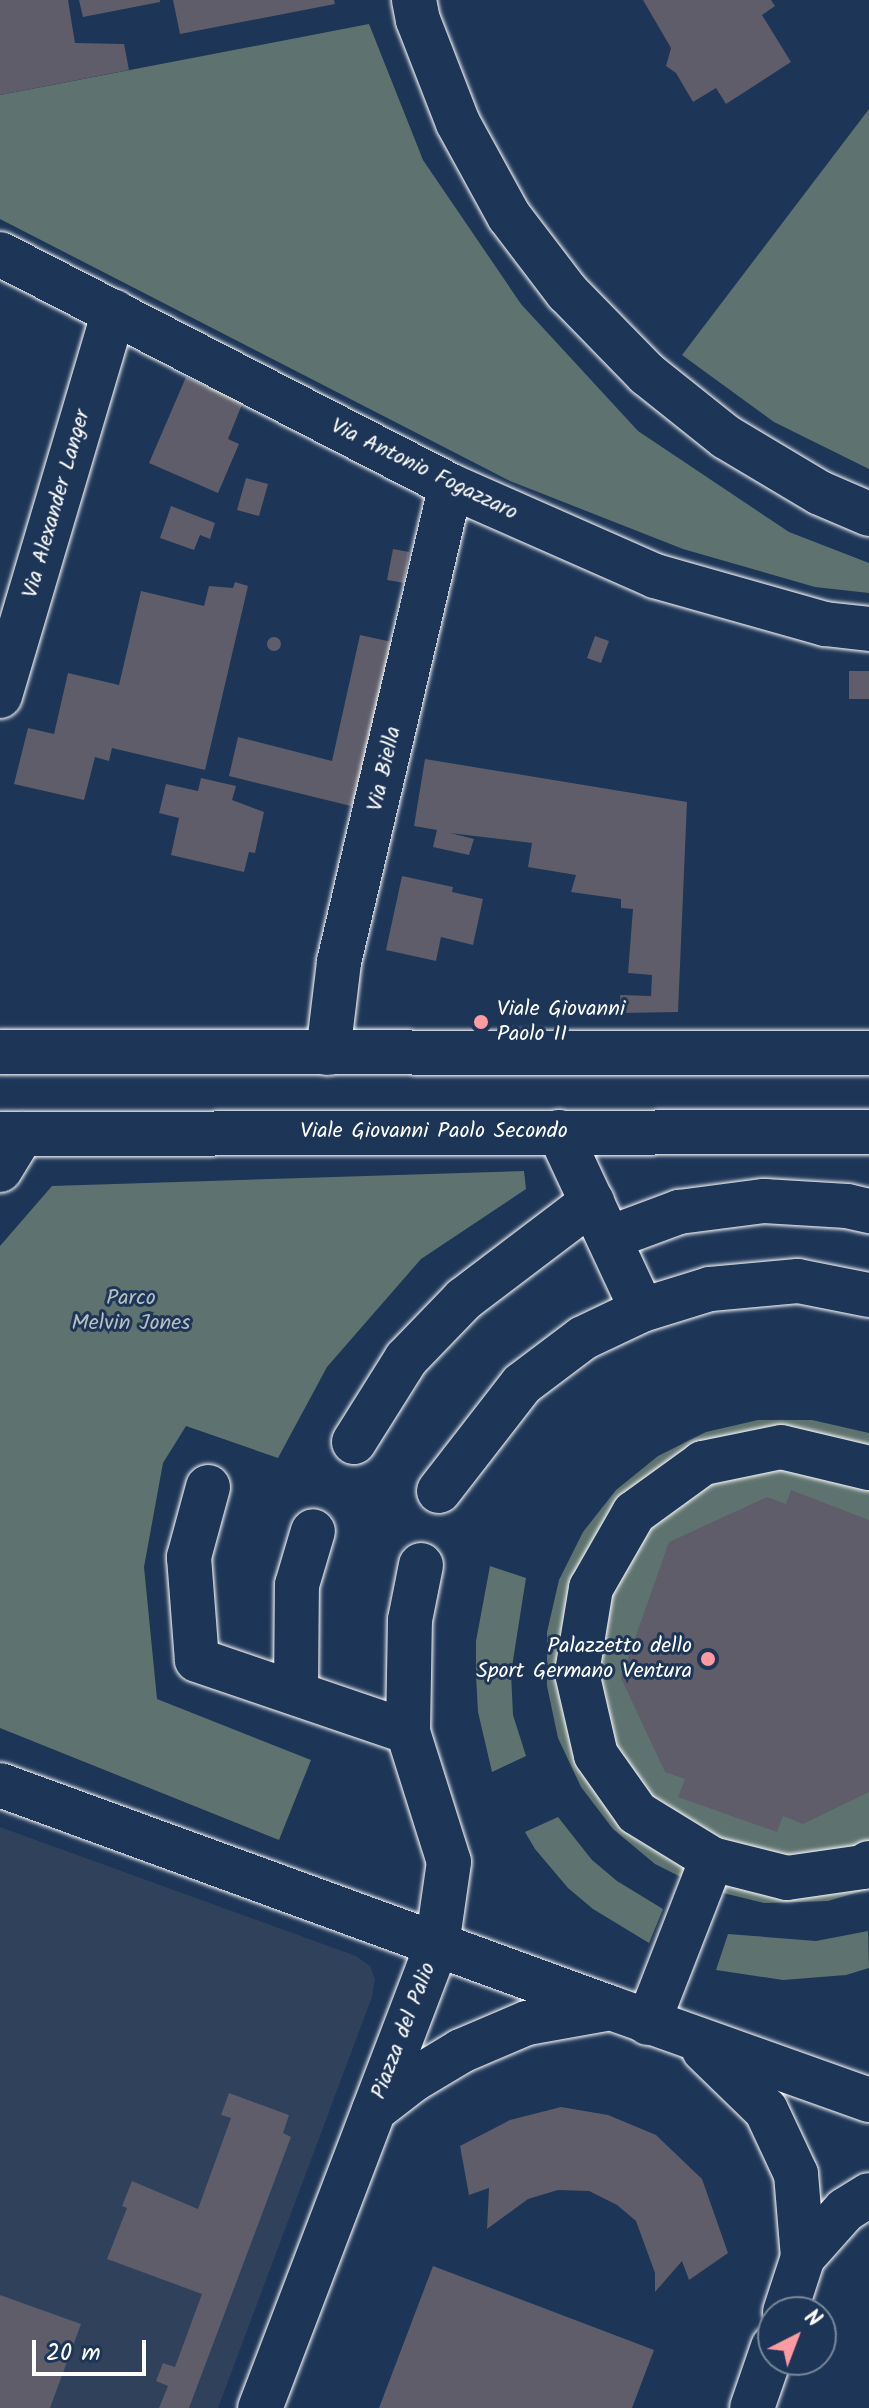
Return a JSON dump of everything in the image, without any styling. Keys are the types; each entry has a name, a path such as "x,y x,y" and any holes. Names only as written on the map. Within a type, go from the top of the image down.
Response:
{"street":[{"path":"414,0 418,20 458,123 509,216 567,292 647,374 726,437 820,493 869,514"},
{"name":"Via Antonio Fogazzaro","path":"0,254 451,486 655,576 825,624 869,629"},
{"name":"Via Alexander Langer","path":"0,696 114,312"},
{"name":"Via Biella","path":"328,1053 339,962 451,486"},
{"path":"0,1052 869,1053"},
{"path":"559,1132 642,1310"},
{"name":"Viale Giovanni Paolo Secondo","path":"7,1146 559,1132 869,1132"},
{"path":"354,1442 406,1359 464,1299 601,1220 764,1201 847,1206 869,1211"},
{"path":"439,1491 522,1384 583,1338 642,1310 710,1289 798,1281 869,1295"},
{"path":"869,1468 781,1447 703,1463 634,1513 591,1588 577,1673 596,1755 637,1813 712,1859 787,1878 863,1867 869,1863"},
{"path":"208,1487 189,1557 197,1660 408,1732"},
{"path":"296,1692 297,1585 313,1531"},
{"path":"0,1785 437,1945 449,1862 408,1732 410,1620 421,1565"},
{"path":"629,2015 712,1859"},
{"name":"Piazza del Palio","path":"260,2408 437,1945 694,2040 869,2100"},
{"name":"Piazza del Palio","path":"374,2110 413,2080 474,2046 527,2023 629,2015"},
{"name":"Piazza del Palio","path":"694,2040 766,2110 796,2174 803,2257 790,2296"},
{"path":"803,2257 845,2210 869,2195"},
{"path":"752,2408 763,2376"}],"shaded area":[{"path":"0,1827 356,1956 370,1966 375,1979 372,1997 218,2408 0,2408"}],"green space":[{"path":"369,24 423,160 521,304 638,431 789,532 869,563 869,593 815,587 683,549 510,481 0,219 0,95"},
{"path":"869,109 869,469 774,422 682,355"},
{"name":"Parco Melvin Jones","path":"524,1171 526,1189 421,1259 327,1367 278,1458 186,1426 163,1463 144,1567 157,1699 311,1760 279,1840 0,1728 0,1246 52,1186"},
{"name":"Palazzetto dello Sport Germano Ventura","path":"758,1420 812,1420 869,1433 869,1889 828,1901 764,1903 703,1888 655,1864 613,1829 581,1787 558,1738 547,1686 547,1632 559,1580 583,1532 616,1490 658,1456 706,1432"},
{"path":"490,1566 526,1578 511,1673 513,1715 526,1756 492,1772 478,1712 476,1676 476,1641"},
{"path":"558,1817 592,1860 617,1881 663,1909 649,1943 593,1909 568,1888 535,1849 525,1832"},
{"path":"868,1931 869,1968 846,1975 783,1980 716,1970 728,1934 816,1941"}],"building":[{"path":"0,0 68,0 75,43 124,44 129,70 0,95"},
{"path":"79,0 160,0 160,2 83,17"},
{"path":"173,0 334,0 335,4 180,34"},
{"path":"643,0 771,0 775,6 762,15 791,62 726,104 716,88 693,102 676,73 666,66 671,48"},
{"path":"186,377 243,402 228,439 239,444 218,493 149,463"},
{"path":"246,478 268,484 259,516 237,510"},
{"path":"171,506 215,523 210,539 200,535 194,550 160,538"},
{"path":"393,549 409,552 404,583 387,580"},
{"path":"235,582 248,586 205,770 112,748 109,761 95,757 84,800 14,784 28,728 54,734 68,673 119,685 141,591 204,606 209,586 233,588"},
{"path":"360,635 392,642 355,807 229,776 238,737 332,761"},
{"path":"595,636 609,641 601,663 587,658"},
{"path":"274,637 281,644 274,651 267,644"},
{"path":"849,671 869,671 869,699 849,699"},
{"path":"425,759 687,802 678,1012 621,1013 620,995 651,996 652,975 628,973 633,909 621,908 621,899 571,892 576,875 528,867 532,843 450,833 474,839 469,855 433,847 437,830 414,826"},
{"path":"201,778 236,786 232,800 264,812 255,853 249,852 244,872 171,855 179,818 159,813 166,784 198,791"},
{"path":"402,876 453,887 452,892 483,899 473,945 441,937 436,961 386,950"},
{"path":"791,1490 869,1520 869,1792 803,1824 783,1816 777,1832 678,1797 685,1779 665,1772 621,1678 669,1542 767,1497 786,1504"},
{"path":"229,2093 289,2115 283,2133 291,2137 189,2408 159,2408 168,2386 156,2381 163,2363 175,2367 202,2294 107,2259 127,2208 122,2206 132,2181 198,2209 231,2118 221,2115"},
{"path":"561,2107 608,2115 656,2135 702,2179 728,2253 689,2280 682,2261 655,2292 655,2273 636,2221 617,2205 589,2191 558,2190 528,2199 487,2229 489,2188 469,2195 460,2146 510,2120"},
{"path":"433,2266 654,2350 632,2408 379,2408"},
{"path":"0,2295 81,2324 50,2408 0,2408"}],"place":[{"name":"Viale Giovanni Paolo II","path":"481,1022"},
{"name":"Palazzetto dello Sport Germano Ventura","path":"708,1659"}]}
